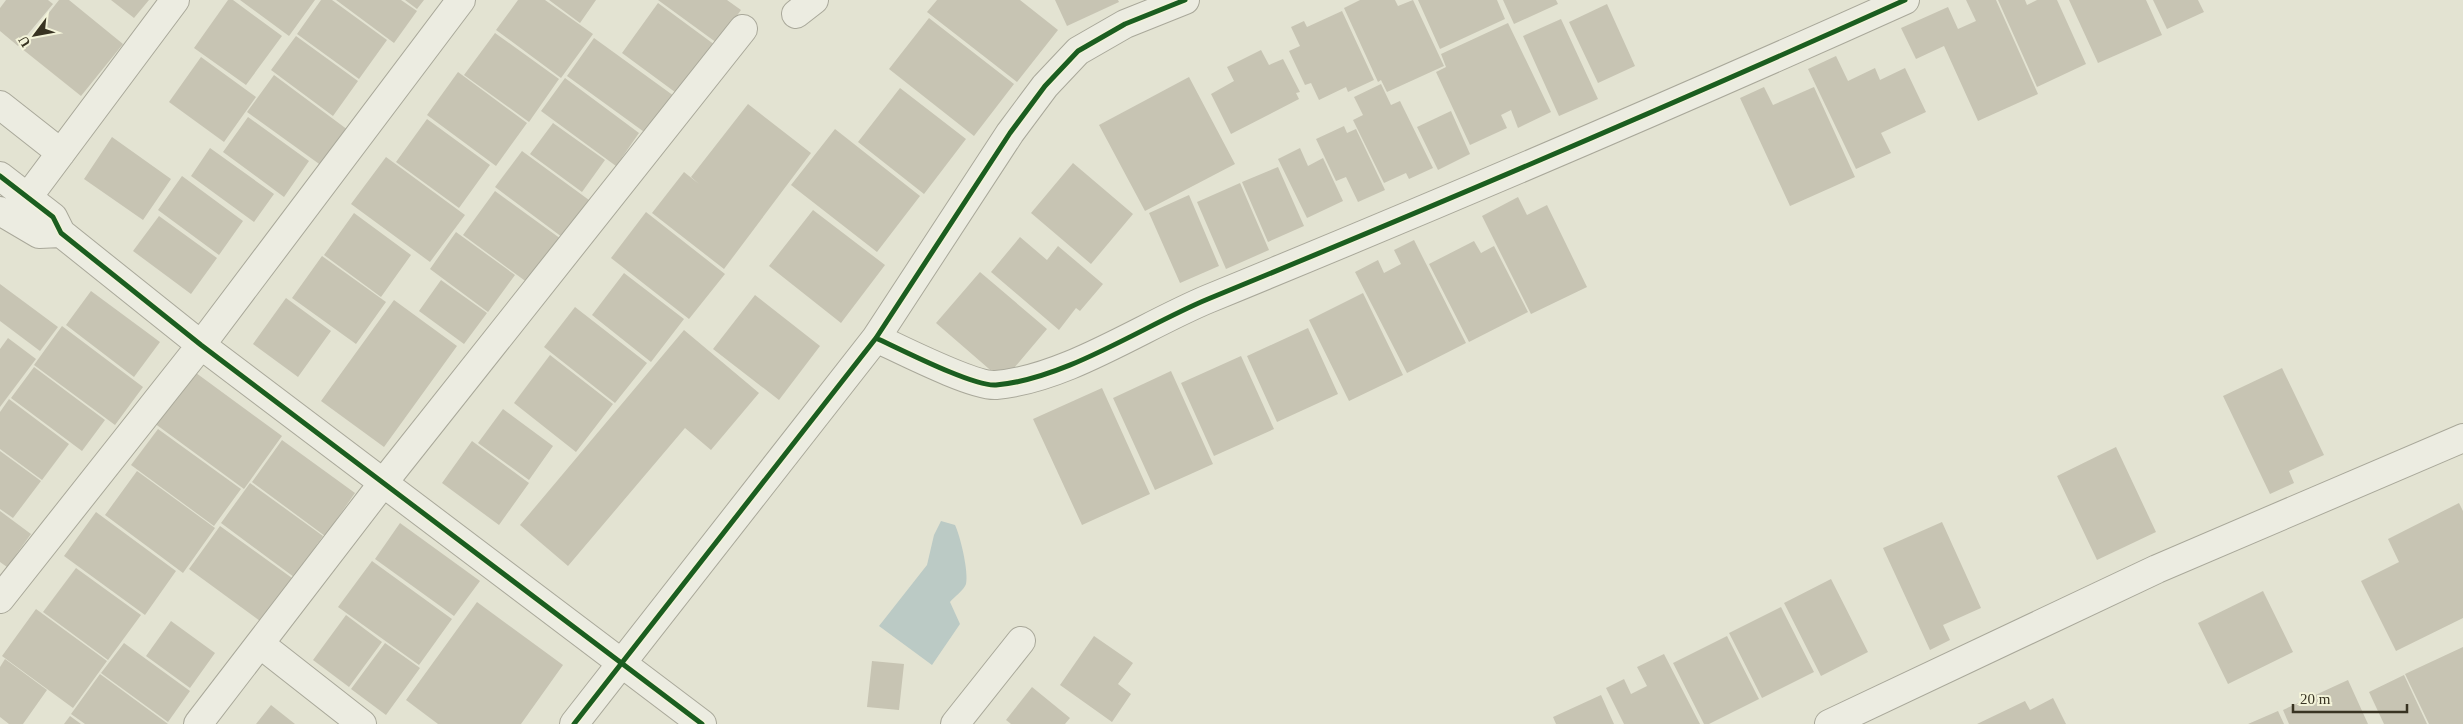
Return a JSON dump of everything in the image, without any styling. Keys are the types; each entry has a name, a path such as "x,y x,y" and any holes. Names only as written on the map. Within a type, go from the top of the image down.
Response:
{"street":[{"path":"13,208 61,153 175,0"},
{"path":"0,598 201,345 461,0"},
{"path":"574,724 876,338 1010,133 1045,86 1078,51 1125,24 1185,0"},
{"path":"876,338 946,370 992,386 1034,378 1103,350 1197,304 1667,108 1905,0"},
{"path":"198,724 383,483 743,29"},
{"path":"0,104 61,153"},
{"path":"0,176 13,208"},
{"path":"13,208 53,217 61,233 201,345 702,724"},
{"path":"1829,724 2157,570 2463,438"},
{"path":"955,724 1021,641"},
{"path":"260,644 362,724"}],"shaded area":[{"path":"941,521 955,525 964,554 967,578 965,586 950,602 960,624 932,665 879,626 927,565 934,535"}],"building":[{"path":"6,0 48,0 53,4 18,46 0,31 0,8"},
{"path":"59,0 69,0 123,44 81,96 21,48"},
{"path":"111,0 149,0 134,18"},
{"path":"228,0 233,0 282,36 246,85 194,48"},
{"path":"240,0 315,0 289,36"},
{"path":"321,0 332,0 387,40 359,79 297,34"},
{"path":"336,0 401,0 417,11 394,43"},
{"path":"405,0 424,0 417,9"},
{"path":"518,0 545,0 593,34 561,78 496,30"},
{"path":"549,0 596,0 580,23"},
{"path":"658,0 727,0 741,10 717,43"},
{"path":"937,0 1020,0 1058,30 1017,82 927,12"},
{"path":"1055,0 1118,0 1119,2 1067,26"},
{"path":"1360,0 1395,0 1398,6 1413,0 1444,66 1387,92 1381,80 1378,82 1344,8"},
{"path":"1418,0 1497,0 1505,19 1440,49"},
{"path":"1503,0 1556,0 1558,4 1514,24"},
{"path":"1966,0 1996,0 2038,94 1978,121 1944,46 1916,59 1901,28 1948,7 1958,29 1976,21"},
{"path":"1998,0 2025,0 2027,5 2037,0 2057,0 2086,64 2037,87"},
{"path":"2069,0 2146,0 2162,35 2098,63"},
{"path":"2153,0 2198,0 2204,12 2167,29"},
{"path":"658,3 715,45 679,95 622,53"},
{"path":"1607,4 1635,66 1598,83 1569,22"},
{"path":"1342,11 1374,80 1348,92 1346,87 1319,100 1311,83 1305,85 1289,51 1300,46 1291,27 1304,21 1307,27"},
{"path":"929,18 1014,84 974,136 889,69"},
{"path":"1561,19 1598,99 1559,116 1523,36"},
{"path":"1508,23 1551,112 1518,128 1511,110 1501,115 1507,128 1470,145 1436,72 1446,67 1441,54"},
{"path":"495,33 559,79 529,122 464,75"},
{"path":"296,36 358,81 333,116 271,70"},
{"path":"594,38 674,96 647,134 567,76"},
{"path":"1261,50 1269,65 1283,59 1300,92 1296,93 1299,99 1231,134 1211,94 1234,81 1227,67"},
{"path":"1836,56 1848,81 1875,68 1880,80 1905,68 1926,112 1881,133 1891,153 1856,169 1808,69"},
{"path":"201,57 256,97 224,142 169,102"},
{"path":"458,72 527,123 496,166 427,115"},
{"path":"274,75 348,130 322,166 247,112"},
{"path":"1189,77 1235,164 1145,211 1099,125"},
{"path":"565,78 639,133 616,166 541,111"},
{"path":"1381,84 1391,105 1400,101 1433,168 1409,179 1406,173 1384,183 1353,120 1363,115 1354,97"},
{"path":"1764,87 1773,105 1814,87 1855,177 1790,206 1740,98"},
{"path":"900,88 966,139 924,194 858,142"},
{"path":"748,104 811,153 724,269 652,213 684,172 699,184 691,177"},
{"path":"1451,111 1470,154 1438,170 1417,127"},
{"path":"248,117 309,161 284,197 223,152"},
{"path":"427,119 490,165 459,208 396,162"},
{"path":"553,123 605,160 582,192 530,154"},
{"path":"1344,126 1347,133 1356,129 1385,190 1358,202 1346,177 1336,181 1316,139"},
{"path":"835,129 920,196 877,252 791,185"},
{"path":"112,137 171,179 143,220 84,179"},
{"path":"210,148 274,194 254,222 191,176"},
{"path":"1300,148 1308,166 1323,158 1343,201 1307,218 1278,159"},
{"path":"522,151 589,200 562,237 495,187"},
{"path":"386,157 465,215 430,262 351,204"},
{"path":"1073,163 1133,214 1091,264 1031,213"},
{"path":"1278,167 1304,226 1268,242 1242,182"},
{"path":"182,176 243,221 219,255 158,210"},
{"path":"1240,183 1269,250 1226,269 1197,202"},
{"path":"495,191 561,239 528,283 463,235"},
{"path":"1189,195 1219,266 1180,283 1149,213"},
{"path":"1518,197 1527,215 1547,205 1587,287 1531,314 1482,216"},
{"path":"813,210 885,265 841,323 769,266"},
{"path":"646,212 725,274 689,319 611,258"},
{"path":"354,213 411,255 381,297 324,255"},
{"path":"159,216 217,258 191,294 133,251"},
{"path":"456,232 515,275 488,312 430,269"},
{"path":"1020,237 1047,260 1058,246 1103,284 1080,311 1076,308 1059,330 991,272"},
{"path":"1414,240 1466,343 1407,373 1355,272 1378,260 1384,273 1401,264 1394,250"},
{"path":"1474,241 1481,253 1494,246 1528,312 1469,342 1429,264"},
{"path":"322,256 386,302 356,344 292,298"},
{"path":"980,272 1047,329 1003,381 936,323"},
{"path":"624,273 684,319 651,362 592,315"},
{"path":"441,280 487,313 464,344 419,311"},
{"path":"0,284 58,327 40,351 0,321"},
{"path":"91,291 160,342 134,377 66,325"},
{"path":"1363,293 1403,375 1349,401 1309,320"},
{"path":"755,295 820,346 779,400 713,349"},
{"path":"286,298 331,331 298,377 253,344"},
{"path":"394,300 457,346 384,447 321,401"},
{"path":"575,307 647,363 615,403 544,347"},
{"path":"62,326 143,387 115,425 34,365"},
{"path":"1308,328 1338,394 1277,422 1247,356"},
{"path":"684,330 759,393 711,450 685,428 568,566 520,525"},
{"path":"8,338 36,359 0,407 0,349"},
{"path":"550,355 613,404 576,452 514,403"},
{"path":"1241,356 1274,429 1214,456 1181,383"},
{"path":"34,367 105,420 82,451 11,398"},
{"path":"2282,368 2324,455 2289,471 2294,483 2270,494 2223,396"},
{"path":"192,370 282,436 244,489 154,423"},
{"path":"1171,371 1213,464 1155,490 1113,398"},
{"path":"1102,388 1150,494 1082,525 1033,419"},
{"path":"9,399 69,444 42,480 0,449 0,412"},
{"path":"503,409 553,446 529,480 478,443"},
{"path":"158,429 241,489 214,526 131,465"},
{"path":"282,440 355,493 325,536 252,482"},
{"path":"472,441 529,483 499,525 442,483"},
{"path":"2116,447 2156,532 2097,560 2057,476"},
{"path":"0,451 41,481 13,518 0,509"},
{"path":"137,471 215,528 183,573 105,515"},
{"path":"250,483 323,536 294,577 221,523"},
{"path":"2459,503 2463,511 2463,618 2396,651 2361,581 2399,562 2388,539"},
{"path":"0,511 31,534 7,567 0,562"},
{"path":"96,512 176,571 145,615 64,556"},
{"path":"1942,522 1981,608 1943,625 1950,640 1930,650 1883,548"},
{"path":"400,523 480,581 454,616 375,559"},
{"path":"220,526 292,578 260,621 189,569"},
{"path":"372,561 452,619 419,665 338,607"},
{"path":"76,568 141,615 108,660 43,612"},
{"path":"1831,579 1868,652 1821,676 1784,603"},
{"path":"2263,591 2293,652 2228,684 2198,623"},
{"path":"477,602 563,665 521,724 438,724 406,700"},
{"path":"1781,607 1814,672 1762,698 1729,633"},
{"path":"36,609 107,661 73,708 2,656"},
{"path":"346,615 382,642 349,687 313,660"},
{"path":"171,621 215,653 190,688 146,656"},
{"path":"1094,636 1133,663 1118,684 1131,694 1112,722 1060,685"},
{"path":"1727,636 1759,699 1709,724 1704,724 1673,663"},
{"path":"124,643 190,691 168,722 101,673"},
{"path":"385,643 420,668 386,715 351,689"},
{"path":"2463,647 2463,724 2429,724 2405,674"},
{"path":"1664,654 1700,724 1624,724 1606,688 1624,679 1631,694 1647,686 1637,667"},
{"path":"5,659 47,690 23,724 9,724 0,717 0,667"},
{"path":"872,661 904,664 899,710 867,707"},
{"path":"100,674 168,724 85,724 71,714"},
{"path":"2404,675 2427,724 2384,724 2369,692"},
{"path":"2348,680 2368,724 2289,724 2283,710"},
{"path":"1032,687 1070,718 1065,724 1011,724 1006,720"},
{"path":"1601,695 1614,724 1556,724 1553,717"},
{"path":"2053,698 2066,724 1977,724 2025,701 2030,710"},
{"path":"271,705 295,724 256,724"},
{"path":"2278,711 2284,724 2248,724"},
{"path":"70,716 81,724 64,724"}],"cycle path":[{"path":"574,724 876,338 1010,133 1045,86 1078,51 1125,24 1185,0"},
{"path":"876,338 955,374 986,384 996,385 1023,381 1050,373 1104,350 1208,299 1558,153 1905,0"},
{"path":"0,176 53,217 61,233 201,345 702,724"}]}
